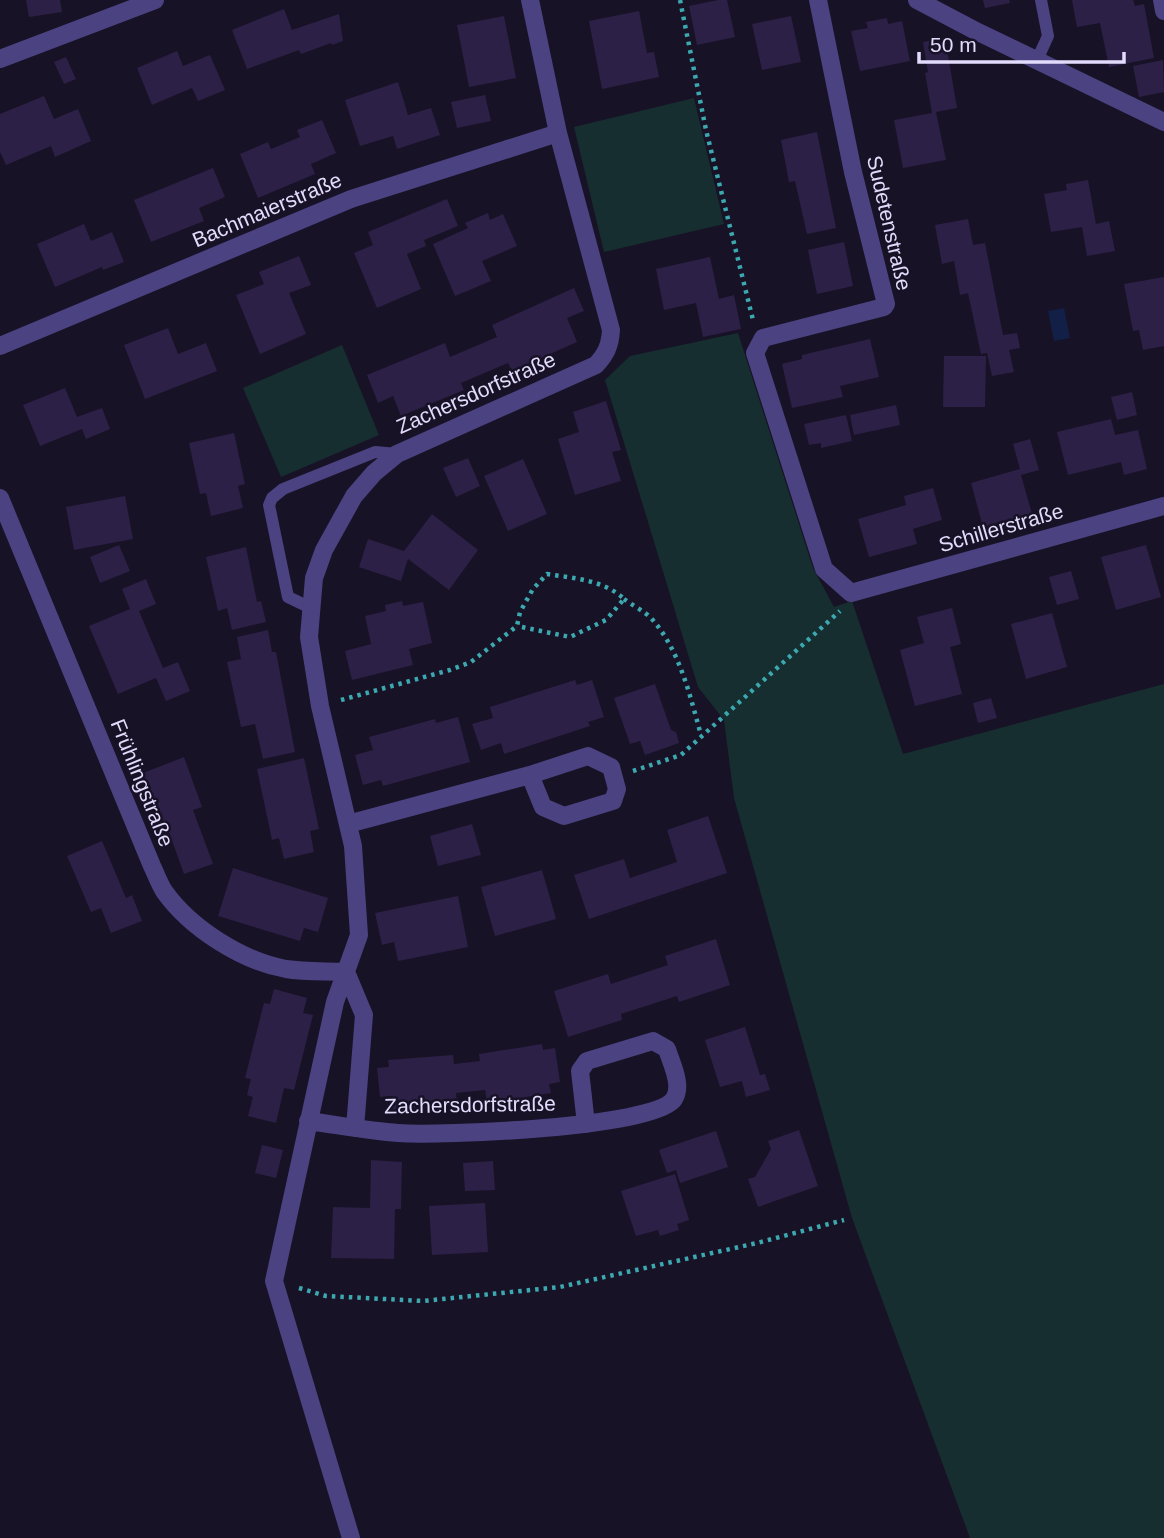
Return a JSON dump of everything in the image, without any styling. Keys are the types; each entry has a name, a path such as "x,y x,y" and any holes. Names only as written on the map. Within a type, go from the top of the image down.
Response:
{"street":[{"path":"0,59 155,0"},
{"name":"Zachersdorfstraße","path":"274,1281 335,1002 359,935 353,846 320,706 309,637 314,578 324,550 338,520 354,496 374,473 397,454 596,365 606,354 610,344 611,330 558,133 530,0"},
{"name":"Sudetenstraße","path":"758,342 762,338 884,307 886,304 853,172 818,0"},
{"path":"917,0 1164,121"},
{"path":"1162,0 1164,11"},
{"name":"Bachmaierstraße","path":"0,346 351,199 558,133"},
{"path":"758,342 755,353 824,569 851,593"},
{"name":"Frühlingstraße","path":"0,498 152,866 165,891 191,920 220,942 254,960 287,969 346,972"},
{"name":"Schillerstraße","path":"851,593 1164,506"},
{"path":"348,824 530,775 588,756 611,767 617,789 612,801 564,816 543,807 530,775"},
{"name":"Zachersdorfstraße","path":"346,972 364,1015 355,1128"},
{"name":"Zachersdorfstraße","path":"308,1121 399,1133 511,1132 586,1124 665,1108 674,1099 678,1087 667,1049 653,1041 587,1061 580,1071 586,1124"},
{"path":"274,1281 351,1538"}],"lane":[{"path":"1037,60 1048,36 1041,0"},
{"path":"311,608 288,597 269,505 272,498 283,489 375,452 397,454"}],"path":[{"path":"680,0 706,130 758,342"},
{"path":"320,706 471,662 517,626 520,612 533,589 547,574 583,579 616,592 650,617 687,682 701,736"},
{"path":"615,777 681,755 843,608 851,593"},
{"path":"517,626 570,638 606,620 624,599"},
{"path":"274,1281 326,1296 379,1300 423,1301 533,1290 632,1272 844,1220"}],"green space":[{"path":"694,98 724,224 604,252 574,127"},
{"path":"738,333 813,568 834,607 852,601 903,754 1164,684 1164,1538 970,1538 852,1218 734,798 724,720 698,687 605,380 630,356"},
{"path":"342,345 379,435 281,477 243,388"}],"water":[{"path":"1064,308 1070,338 1054,341 1048,311"}],"building":[{"path":"26,0 60,0 62,12 29,17"},
{"path":"727,0 735,37 697,45 689,6"},
{"path":"983,0 1009,0 1010,3 985,8"},
{"path":"1072,0 1133,0 1135,6 1144,4 1154,58 1109,67 1100,23 1077,27"},
{"path":"284,9 292,30 339,14 343,41 301,54 299,50 247,69 232,30"},
{"path":"639,11 647,53 654,52 659,77 602,89 589,21"},
{"path":"504,16 516,78 469,87 457,25"},
{"path":"791,16 801,62 762,70 752,24"},
{"path":"887,18 888,24 902,21 910,61 860,71 851,31 868,28 866,22"},
{"path":"945,38 957,108 936,112 946,160 903,168 894,120 932,113 923,42"},
{"path":"177,51 183,66 210,55 225,90 198,101 192,88 152,105 137,68"},
{"path":"66,57 76,79 64,84 54,62"},
{"path":"1163,60 1164,92 1139,97 1133,66"},
{"path":"398,82 408,115 431,108 440,135 397,149 393,136 360,146 345,100"},
{"path":"485,95 491,121 457,128 451,102"},
{"path":"44,96 54,119 78,109 91,141 55,157 51,146 6,165 0,152 0,114"},
{"path":"322,120 336,153 311,164 315,174 258,198 240,154 268,142 271,149 300,137 297,130"},
{"path":"817,132 836,228 807,234 795,181 789,182 781,140"},
{"path":"213,168 225,197 199,208 204,221 151,242 134,200"},
{"path":"1088,180 1096,224 1109,221 1115,251 1087,256 1082,227 1051,232 1044,194 1067,190 1066,184"},
{"path":"447,199 458,226 424,240 426,246 407,254 421,289 377,308 354,253 373,245 368,232"},
{"path":"488,213 490,220 503,214 517,246 482,261 491,281 455,296 433,244 468,228 465,223"},
{"path":"968,219 973,245 985,243 1003,335 1017,333 1020,348 1009,350 1014,372 992,376 987,353 981,354 968,293 960,295 954,261 942,264 935,225"},
{"path":"84,224 91,241 112,232 124,262 103,270 102,267 55,287 37,244"},
{"path":"844,242 853,286 817,294 808,250"},
{"path":"299,256 311,285 289,293 306,334 260,354 236,295 264,284 259,272"},
{"path":"710,257 719,299 734,295 741,329 703,337 696,303 664,310 656,269"},
{"path":"1164,277 1164,346 1143,350 1139,330 1133,331 1124,284"},
{"path":"574,288 584,311 567,318 577,342 512,371 508,363 461,383 464,390 401,416 393,396 378,403 367,375 445,343 450,357 497,337 492,325"},
{"path":"168,328 178,354 206,343 217,371 145,399 124,345"},
{"path":"870,339 879,377 840,386 843,397 792,408 782,364 802,359 802,355"},
{"path":"944,356 986,356 985,407 943,407"},
{"path":"65,388 77,417 102,408 110,429 86,439 82,429 40,446 23,405"},
{"path":"1132,392 1137,415 1117,420 1111,397"},
{"path":"606,401 621,450 612,452 621,481 575,495 558,439 579,432 573,412"},
{"path":"896,405 900,425 854,435 850,415"},
{"path":"846,415 852,441 821,448 821,443 809,445 804,424"},
{"path":"1111,419 1115,435 1138,430 1147,469 1124,475 1121,462 1068,475 1057,432"},
{"path":"234,433 245,484 238,486 243,508 211,516 206,493 200,494 189,443"},
{"path":"1030,439 1039,470 1021,475 1032,514 983,527 971,483 1020,469 1013,444"},
{"path":"468,458 480,486 456,497 443,468"},
{"path":"523,459 547,514 508,531 484,476"},
{"path":"933,488 942,520 913,529 917,544 869,557 858,519 906,505 904,496"},
{"path":"125,496 133,539 74,550 66,507"},
{"path":"432,514 478,550 449,590 408,559 401,581 359,567 368,539 404,551"},
{"path":"119,545 130,571 100,583 90,557"},
{"path":"1146,545 1161,597 1116,610 1101,557"},
{"path":"246,547 257,602 261,601 266,622 232,630 227,608 218,611 206,557"},
{"path":"1071,571 1079,599 1057,605 1049,577"},
{"path":"146,579 156,604 139,611 163,668 178,662 190,691 166,701 156,678 118,694 89,626 130,609 122,589"},
{"path":"402,601 403,606 423,602 432,643 409,649 413,665 352,680 345,651 371,644 365,616 386,611 385,605"},
{"path":"952,608 961,644 950,647 962,694 915,706 900,650 924,643 917,617"},
{"path":"1052,613 1067,667 1026,679 1011,624"},
{"path":"268,630 272,652 276,652 295,752 263,759 255,724 241,727 227,662 241,659 237,637"},
{"path":"575,680 577,685 592,680 604,717 588,722 590,726 504,754 501,743 481,750 472,724 493,718 490,707"},
{"path":"655,684 671,730 676,732 679,743 645,755 640,741 630,744 614,698"},
{"path":"991,698 997,718 978,723 973,703"},
{"path":"458,717 470,762 383,786 381,780 363,785 355,755 373,750 369,737 435,719 436,723"},
{"path":"184,757 202,807 193,810 213,864 184,874 165,821 161,822 143,773"},
{"path":"304,758 319,829 310,831 314,852 284,859 279,838 272,840 257,769"},
{"path":"708,816 727,873 589,919 574,875 624,859 630,878 677,862 667,830"},
{"path":"472,824 481,855 438,866 430,836"},
{"path":"102,841 126,898 132,895 142,921 111,933 101,908 91,912 67,856"},
{"path":"233,868 328,898 318,932 304,928 300,941 218,916"},
{"path":"542,870 556,919 495,936 481,887"},
{"path":"458,896 468,947 398,961 394,942 382,945 375,913"},
{"path":"716,939 730,985 679,1002 677,996 621,1014 622,1020 568,1037 554,991 608,974 611,984 668,965 665,956"},
{"path":"274,989 307,998 303,1013 313,1015 294,1090 284,1088 276,1123 248,1116 253,1097 247,1095 251,1079 245,1078 264,1003 270,1004"},
{"path":"745,1027 760,1075 765,1074 770,1090 746,1097 742,1081 720,1087 705,1040"},
{"path":"542,1044 543,1050 555,1048 560,1082 549,1084 551,1093 487,1103 485,1090 456,1093 457,1104 392,1110 391,1096 380,1097 377,1068 389,1067 388,1060 453,1055 454,1064 480,1061 479,1054"},
{"path":"799,1130 818,1186 758,1207 748,1179 755,1177 771,1149 768,1141"},
{"path":"716,1131 728,1167 680,1183 676,1170 667,1173 659,1150"},
{"path":"262,1145 283,1150 276,1178 255,1173"},
{"path":"371,1160 402,1162 401,1209 395,1209 394,1259 331,1258 333,1207 370,1208"},
{"path":"493,1161 495,1190 465,1191 463,1163"},
{"path":"675,1174 689,1220 677,1224 679,1230 660,1236 658,1230 636,1236 621,1191"},
{"path":"485,1203 488,1252 432,1255 429,1206"}]}
